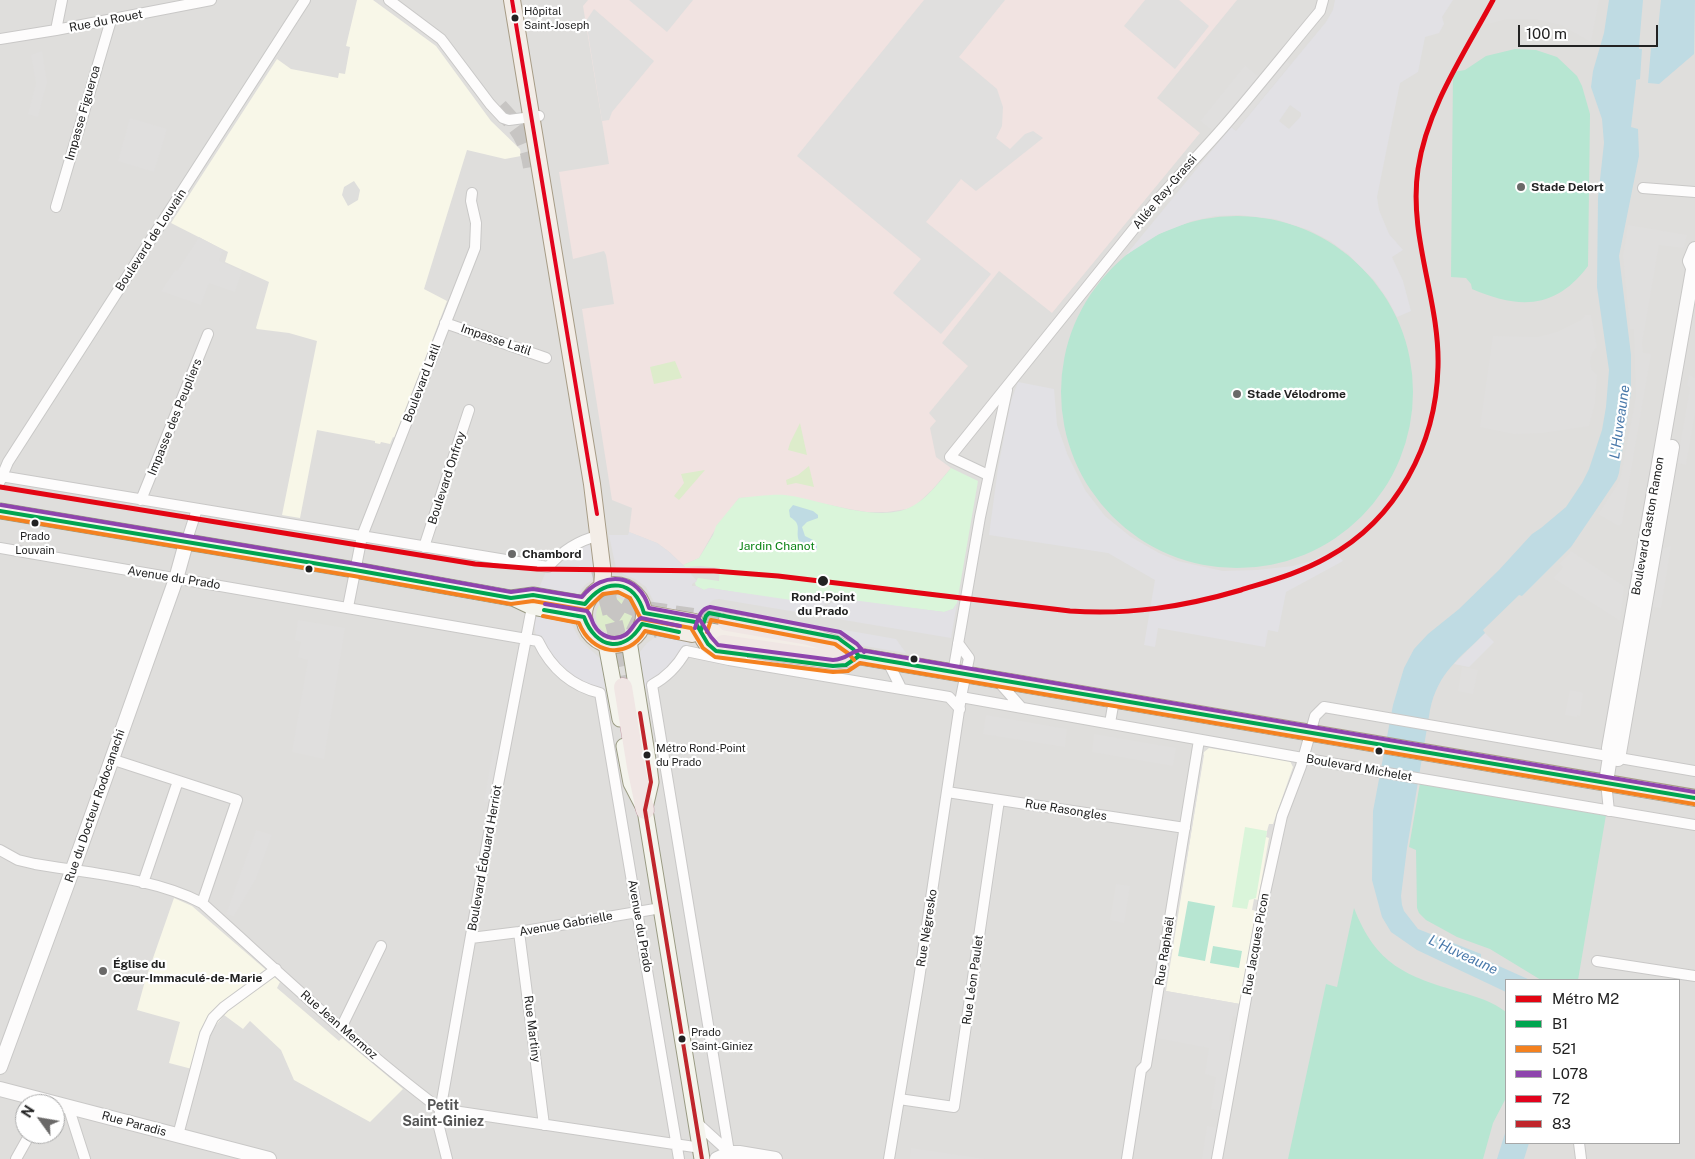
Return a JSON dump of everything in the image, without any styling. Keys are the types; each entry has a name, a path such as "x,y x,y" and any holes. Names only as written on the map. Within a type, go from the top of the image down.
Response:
{"highway":[{"path":"727,622 808,636 834,644 859,656"},
{"path":"723,644 833,660 859,656"},
{"path":"626,687 641,766 645,810"}],"main road":[{"path":"512,0 535,117 597,514 597,536 603,574 610,586"},
{"path":"516,24 522,0"},
{"path":"0,512 515,598 532,607 585,611"},
{"path":"597,514 606,534 612,573 610,586"},
{"path":"610,586 629,589 637,596 641,603 643,619 637,634 629,641 614,645 599,641 589,631 585,611 593,593 610,586"},
{"path":"515,598 533,595 585,611"},
{"path":"643,619 692,634 702,630 703,638 708,646 716,651 833,666 846,665 859,656 1695,798"},
{"name":"Avenue du Prado","path":"629,641 651,782 645,810"},
{"name":"Avenue du Prado","path":"606,644 630,783 645,810 702,1154"}],"street":[{"path":"56,30 62,0"},
{"path":"150,12 152,0"},
{"name":"Rue du Rouet","path":"0,39 211,0"},
{"name":"Boulevard de Louvain","path":"0,478 8,462 305,0"},
{"path":"389,0 441,39 497,113 509,120 535,117"},
{"name":"Allée Ray-Grassi","path":"988,475 950,457 1153,205 1184,168 1227,123 1320,11 1323,0"},
{"name":"Impasse Figueroa","path":"56,207 110,20"},
{"path":"1643,188 1695,192"},
{"name":"Boulevard Latil","path":"354,570 362,536 475,248 476,223 471,201 472,194"},
{"name":"Boulevard Gaston Ramon","path":"1614,758 1610,742 1694,271 1690,261 1695,248"},
{"name":"Boulevard Gaston Ramon","path":"1606,782 1614,758 1695,308"},
{"name":"Impasse Latil","path":"445,323 546,358"},
{"name":"Impasse des Peupliers","path":"141,500 208,334"},
{"name":"Allée Ray-Grassi","path":"958,643 988,475 1007,386"},
{"name":"Boulevard Onfroy","path":"424,547 469,410"},
{"path":"0,478 548,567 568,548 597,536"},
{"path":"186,544 197,509"},
{"name":"Rue du Docteur Rodocanachi","path":"0,1067 176,579 186,544"},
{"name":"Avenue du Prado","path":"0,548 538,641 553,666 565,677 580,686 600,693 679,1159"},
{"path":"348,607 354,570"},
{"name":"Boulevard Édouard Herriot","path":"447,1159 438,1123 440,1109 532,607"},
{"name":"Rue Négresko","path":"889,1159 900,1100 960,709 959,674 968,658 958,643"},
{"path":"726,1157 663,742 652,685 668,674 686,651 949,697 960,709"},
{"path":"888,662 901,688"},
{"path":"997,680 1021,707"},
{"name":"Boulevard Michelet","path":"961,697 1381,772 1695,825"},
{"path":"1110,723 1114,700"},
{"path":"1311,733 1315,716 1324,707 1695,771"},
{"name":"Rue Jacques Picon","path":"1218,1159 1265,893 1282,816 1311,733"},
{"name":"Rue Raphaël","path":"1127,1159 1141,1070 1146,1065 1199,740"},
{"path":"645,744 663,742"},
{"path":"111,758 237,800 202,903"},
{"path":"143,883 178,781"},
{"path":"1606,782 1609,811"},
{"name":"Rue Rasongles","path":"947,792 1185,828"},
{"name":"Rue Léon Paulet","path":"900,1100 954,1107 999,800"},
{"name":"Rue Jean Mermoz","path":"0,850 18,860 35,864 143,883 182,892 202,903 341,1028 440,1109 676,1145 702,1154"},
{"name":"Avenue Gabrielle","path":"471,938 519,932 661,908"},
{"name":"Rue Martiny","path":"519,932 544,1125"},
{"path":"341,1028 380,946"},
{"path":"1596,962 1695,976"},
{"path":"178,1135 206,1034 213,1018 224,1007 276,969"},
{"name":"Rue Paradis","path":"0,1089 18,1094"},
{"name":"Rue Paradis","path":"65,1105 268,1159"},
{"path":"68,1106 85,1159"},
{"path":"696,1122 726,1157"},
{"path":"16,1159 24,1144"},
{"path":"1579,1144 1581,1159"},
{"path":"726,1157 739,1153 775,1159"}],"shaded area":[{"path":"0,0 1695,0 1695,1159 0,1159"},
{"path":"357,0 373,0 436,46 491,121 520,149 521,156 505,159 467,150 424,289 447,301 395,438 393,437 390,444 381,442 380,444 375,443 375,441 317,430 300,518 282,515 317,341 289,333 257,329 269,282 225,262 228,252 171,223 277,59 291,69 338,78 339,73 345,74 350,47 346,46"},
{"path":"588,0 1237,0 1157,98 1200,133 1052,313 999,271 942,343 968,366 929,413 936,421 930,428 936,457 951,468 932,490 916,505 907,509 887,512 867,512 782,495 739,498 713,533 699,558 683,565 657,543 629,532 632,508 612,500 582,309 614,304 604,251 573,259 559,172 609,164 583,6"},
{"path":"629,0 693,0 667,32"},
{"path":"924,0 1005,0 959,57 997,89 1003,107 1002,126 996,138 1010,149 1025,134 1033,131 1043,138 976,191 961,179 926,222 991,274 941,334 893,293 921,259 797,156"},
{"path":"1145,0 1179,0 1209,26 1175,69 1124,26"},
{"path":"1335,0 1453,0 1442,17 1444,24 1439,33 1425,37 1418,72 1400,83 1377,197 1379,210 1389,234 1403,250 1392,257 1403,281 1411,311 1397,317 1374,280 1349,255 1330,241 1309,230 1275,219 1239,215 1215,216 1192,221 1159,234 1126,255 1231,127 1236,131 1326,22 1333,10","holes":["1290,105 1301,113 1301,116 1289,129 1279,121"]},
{"path":"1494,0 1599,0 1591,42 1561,25 1535,19 1507,19 1480,26"},
{"path":"594,9 654,61 612,112 609,120 602,121 586,21"},
{"path":"42,51 47,82 38,117 28,114 36,83 31,55"},
{"path":"1282,57 1291,64 1236,131 1227,123 1217,134 1200,121 1245,65 1263,80"},
{"path":"130,118 167,129 154,172 118,161"},
{"path":"354,181 360,190 358,200 348,206 342,195 344,187"},
{"path":"1628,225 1687,235 1684,248 1659,245 1642,343 1643,353 1651,354 1622,523 1619,526 1598,514 1620,480 1636,397 1634,329 1630,329 1623,256"},
{"path":"199,237 223,250 219,261 242,271 235,292 209,283 201,305 161,291 175,270 177,271"},
{"path":"1585,315 1591,315 1597,347 1590,361 1591,368 1597,375 1595,403 1589,426 1542,433 1514,434 1480,427 1493,336 1538,337 1557,332 1581,320"},
{"path":"1689,374 1695,378 1695,413 1686,465 1677,463 1690,388 1687,385"},
{"path":"1018,382 1054,389 1057,425 1068,456 1085,490 1105,516 1131,537 1159,553 1178,561 1223,571 1293,566 1311,561 1325,554 1330,560 1339,556 1343,561 1286,592 1278,632 1268,630 1265,647 1158,628 1155,647 1144,645 1155,580 1108,553 989,535 998,468 1011,401"},
{"path":"629,532 657,543 685,567 690,567 691,574 697,581 692,586 704,590 709,588 812,603 813,596 820,597 825,591 833,598 824,605 826,607 837,598 944,612 953,609 957,603 951,638 719,599 713,600 701,612 695,614 663,608 654,602 646,587 616,568 609,535 628,535"},
{"path":"591,537 595,576 578,594 572,596 538,590 548,567"},
{"path":"1671,546 1661,608 1652,607 1662,549"},
{"path":"1571,551 1624,586 1620,621 1553,578 1563,567 1559,564"},
{"path":"534,615 567,620 571,623 580,640 603,661 609,694 600,693 565,677 538,641"},
{"path":"298,620 345,628 324,759 292,752 308,660 298,657 301,642 295,640"},
{"path":"839,629 896,639 906,653 853,644 839,634"},
{"path":"1485,633 1494,642 1469,667 1454,664"},
{"path":"657,636 690,641 686,651 658,682 644,689 639,653 647,643"},
{"path":"1462,667 1478,670 1473,694 1458,691"},
{"path":"1570,690 1583,694 1580,716 1577,715 1577,717 1565,715"},
{"path":"986,715 1067,729 1065,747 983,734"},
{"path":"1094,734 1176,748 1173,766 1092,752"},
{"path":"1209,748 1290,761 1293,767 1273,824 1269,824 1267,831 1266,837 1269,838 1258,900 1254,899 1252,910 1256,911 1240,1004 1166,991 1204,752"},
{"path":"493,750 504,750 494,802 484,802"},
{"path":"1196,754 1204,755 1166,985 1159,984"},
{"path":"256,830 272,835 256,879 234,916 226,914"},
{"path":"1001,833 963,1087 956,1091 994,834"},
{"path":"1116,884 1130,886 1124,923 1110,920"},
{"path":"174,898 192,906 280,982 277,988 339,1041 342,1038 403,1089 370,1122 294,1080 281,1050 250,1021 243,1029 224,1015 209,1034 192,1069 169,1063 180,1022 137,1010 145,981"},
{"path":"1166,991 1240,1004 1237,1017 1233,1016 1229,1041 1239,1043 1226,1111 1211,1109 1216,1077 1205,1074 1209,1048 1157,1038"},
{"path":"1207,1126 1223,1129 1217,1159 1202,1159"},
{"path":"911,1148 985,1159 910,1159"}],"green space":[{"name":"Stade Delort","path":"1515,49 1536,50 1557,57 1577,76 1590,114 1588,266 1563,291 1535,302 1505,300 1489,296 1472,289 1471,284 1466,278 1451,277 1453,72 1465,70 1486,56"},
{"name":"Stade Vélodrome","path":"1220,216 1254,216 1288,223 1320,236 1335,245 1362,267 1384,294 1400,324 1410,358 1413,392 1410,426 1400,460 1384,490 1362,517 1335,539 1305,555 1288,561 1254,568 1220,568 1186,561 1154,548 1125,528 1101,504 1081,475 1068,443 1061,409 1061,375 1068,341 1081,309 1101,280 1125,256 1154,236 1186,223"},
{"path":"675,361 682,378 654,384 650,367"},
{"path":"800,423 807,455 788,450"},
{"path":"809,466 814,487 796,483 787,485 786,480 798,475"},
{"name":"Jardin Chanot","path":"951,468 978,481 957,603 953,609 944,612 798,594 796,602 710,588 704,590 696,586 695,583 698,578 719,581 720,568 685,567 683,565 699,558 713,535 716,526 739,498 785,495 851,510 886,513 902,510 916,504 930,492"},
{"path":"705,470 679,500 674,496 684,483 681,474"},
{"path":"614,598 621,599 627,603 631,609 631,623 627,629 621,633 614,634 607,633 601,629 597,623 596,616 597,609 601,603 607,599"},
{"path":"1420,783 1606,815 1578,979 1539,979 1490,949 1457,937 1426,920 1417,908 1416,850 1409,847"},
{"path":"1245,827 1267,831 1256,898 1249,900 1247,909 1232,907"},
{"path":"1188,901 1215,906 1205,961 1178,956"},
{"path":"1354,908 1372,943 1395,965 1424,980 1484,1000 1505,1011 1505,1100 1493,1123 1483,1159 1288,1159 1326,984 1337,987"},
{"path":"1213,946 1242,951 1239,968 1210,963"}],"water":[{"name":"L'Huveaune","path":"1609,0 1643,0 1639,46 1639,49 1642,49 1640,79 1636,80 1631,127 1638,129 1639,156 1619,256 1631,355 1631,393 1619,473 1617,479 1571,547 1522,596 1519,595 1483,630 1485,633 1459,658 1438,685 1430,710 1401,896 1404,911 1418,929 1481,954 1481,958 1528,979 1505,979 1505,992 1417,950 1391,932 1382,917 1372,880 1373,811 1393,705 1404,668 1414,649 1428,634 1459,609 1532,534 1566,507 1589,469 1602,430 1609,370 1597,287 1598,198 1604,143 1602,119 1591,87 1593,71 1604,33"},
{"path":"1661,0 1695,0 1694,54 1659,84 1648,83 1651,48 1656,48"},
{"path":"793,505 813,511 818,515 818,518 807,522 802,527 805,536 817,544 817,550 799,541 798,525 790,517 789,510"},
{"path":"1505,1133 1505,1144 1529,1144 1524,1159 1497,1159"}],"tunnel":[{"path":"499,107 512,121 525,141 532,167"},
{"path":"600,570 628,687"},
{"path":"604,583 618,599 639,609 727,622"},
{"path":"609,604 619,614 631,621 658,629"}],"metro line":[{"name":"M2","path":"0,487 475,564 537,569 714,571 778,576 1070,611 1135,611 1177,605 1219,596 1274,580 1307,568 1328,557 1352,541 1374,522 1393,501 1421,451 1430,424 1436,396 1438,367 1434,317 1417,219 1418,169 1429,124 1438,103 1493,0"}],"transit line":[{"name":"72","path":"512,0 597,514"},
{"name":"L078","path":"1,505 356,564 511,592 533,589 582,597 590,588 600,582 620,579 629,582 637,588 644,596 649,608 698,617 718,645 833,660 860,650 1695,792"},
{"name":"B1","path":"0,511 511,598 533,595 585,604 602,589 610,586 619,586 634,593 644,613 695,622 708,644 716,651 833,666 846,665 859,656 1695,798"},
{"name":"521","path":"0,517 511,604 533,601 586,610 603,594 618,592 630,598 641,619 691,628 703,648 715,657 833,672 848,671 860,663 1694,804"},
{"name":"L078","path":"545,604 587,611 597,629 604,635 612,638 625,635 641,618 680,626"},
{"name":"L078","path":"695,628 702,612 710,607 840,632 857,644 864,652"},
{"name":"B1","path":"544,610 584,617 589,628 596,636 611,644 627,640 635,634 642,624 679,632"},
{"name":"B1","path":"701,630 709,613 838,638 859,656"},
{"name":"521","path":"543,616 579,623 592,642 610,650 629,647 645,631 678,638"},
{"name":"521","path":"707,632 711,620 835,644 854,660"},
{"name":"83","path":"640,713 651,782 645,810 702,1159"}],"place":[{"name":"Hôpital Saint-Joseph","path":"515,18"},
{"name":"Stade Delort","path":"1521,187"},
{"name":"Stade Vélodrome","path":"1237,394"},
{"name":"Prado Louvain","path":"35,523"},
{"name":"Chambord","path":"512,554"},
{"name":"Rond-Point du Prado","path":"823,581"},
{"name":"Métro Rond-Point du Prado","path":"647,755"},
{"name":"Église du Cœur-Immaculé-de-Marie","path":"103,971"},
{"name":"Prado Saint-Giniez","path":"682,1039"}],"district":[{"name":"Petit Saint-Giniez","path":"443,1114"}]}
